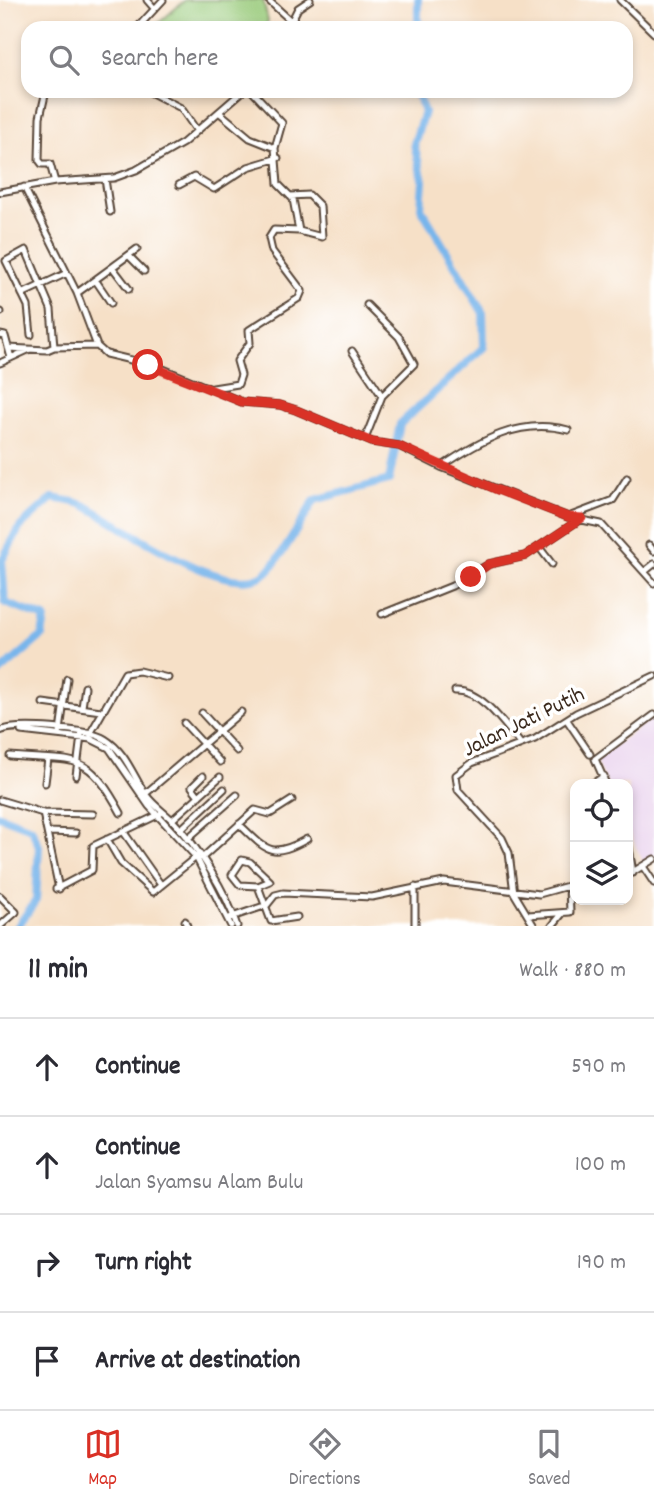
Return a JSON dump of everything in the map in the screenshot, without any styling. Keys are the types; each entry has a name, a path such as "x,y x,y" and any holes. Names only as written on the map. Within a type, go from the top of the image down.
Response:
{"street":[{"path":"147,0 155,8"},
{"path":"143,21 163,0"},
{"path":"268,0 290,20 298,8 310,0"},
{"path":"620,0 654,33"},
{"path":"44,98 40,117 39,160 42,164 50,164 55,182"},
{"path":"162,98 181,108 197,131"},
{"path":"0,192 55,182 105,179 147,166 197,131 236,98"},
{"path":"258,98 282,123 275,148 278,158 278,184 296,205 299,231"},
{"path":"220,113 250,138 275,148"},
{"path":"179,185 194,177 214,189 248,167 278,158"},
{"path":"105,179 110,212"},
{"path":"24,187 77,293 97,346 112,357 156,366 171,375 242,402 280,405 296,410 372,442 399,446 440,467 568,517 582,518 605,527 654,583"},
{"path":"211,388 238,384 241,375 237,361 250,343 249,330 301,294 294,276 272,251 269,238 274,230 299,231 322,237 320,205 309,195 290,196"},
{"path":"77,293 137,249"},
{"path":"31,335 32,322 7,258 28,251 51,309 54,346"},
{"path":"129,256 144,271"},
{"path":"113,268 129,289"},
{"path":"22,293 67,273"},
{"path":"96,281 111,303"},
{"path":"365,439 382,396 414,364 399,337 368,304"},
{"path":"0,335 5,336 11,358"},
{"path":"8,348 47,350 54,346 97,346"},
{"path":"0,363 28,350"},
{"path":"352,351 382,396"},
{"path":"440,467 481,440 526,426 548,424 568,430"},
{"path":"568,517 612,500 627,478"},
{"path":"382,614 452,586 489,564 522,558 582,518"},
{"path":"649,545 654,551"},
{"path":"539,547 552,564"},
{"path":"644,572 654,564"},
{"path":"90,734 101,711 127,671 150,672 168,678"},
{"name":"Jalan Jati Putih","path":"514,893 509,853 502,838 458,790 455,780 464,768 534,739 654,676"},
{"path":"60,733 67,679"},
{"path":"82,707 85,687"},
{"path":"455,691 467,691 498,716 520,743"},
{"path":"43,703 101,711"},
{"path":"145,794 241,712"},
{"path":"202,713 237,751"},
{"path":"605,779 595,759 654,715"},
{"path":"567,720 590,754"},
{"path":"184,723 220,762"},
{"path":"0,738 3,731 90,734 108,741 159,814 172,820 187,839 237,926"},
{"path":"81,735 102,742 120,756 159,814 199,857"},
{"path":"76,776 81,735"},
{"path":"10,756 78,762 93,769 121,813"},
{"path":"45,783 48,759"},
{"path":"199,796 192,787 203,776"},
{"path":"600,779 604,776"},
{"path":"172,820 219,777"},
{"path":"180,830 225,789"},
{"path":"187,839 237,794"},
{"path":"0,800 43,813 93,814"},
{"path":"107,839 121,863 153,892 255,810 270,814 292,800"},
{"path":"43,813 49,832 48,848 57,889 90,872 92,848 159,814"},
{"path":"239,824 261,844 274,851 281,852 307,839"},
{"path":"123,831 161,885"},
{"path":"49,832 76,833"},
{"path":"633,873 654,859"},
{"path":"258,887 270,881 250,862 242,860 232,876 240,885 247,883 258,887 271,921"},
{"path":"644,868 654,883"},
{"path":"231,917 267,905 275,895 283,893 356,898 415,887 461,883 514,893 539,894 570,886"},
{"path":"415,887 415,926"},
{"path":"514,893 534,926"},
{"path":"0,896 16,912 0,926"},
{"path":"552,926 562,914 572,909 572,905"},
{"path":"528,915 562,914"},
{"path":"231,917 231,926"},
{"path":"262,926 271,921 297,917"}],"shaded area":[{"path":"654,717 654,857 645,866 633,840 633,779 605,779 596,759"}],"green space":[{"path":"185,0 263,0 268,21 161,21"}],"waterway":[{"path":"418,0 418,21"},
{"path":"0,672 42,636 45,618 5,603 2,560 20,527 52,498 84,505 148,543 203,570 229,578 251,579 267,572 273,565 315,500 389,480 400,424 484,347 483,313 421,208 423,181 414,144 424,112 419,98"},
{"path":"0,816 31,828 39,846 36,900 18,926"}],"route":[{"path":"148,365 211,388 234,400 249,404 280,405 372,442 399,446 440,467 495,489 568,517 582,518 525,556 489,564 471,577"}]}
